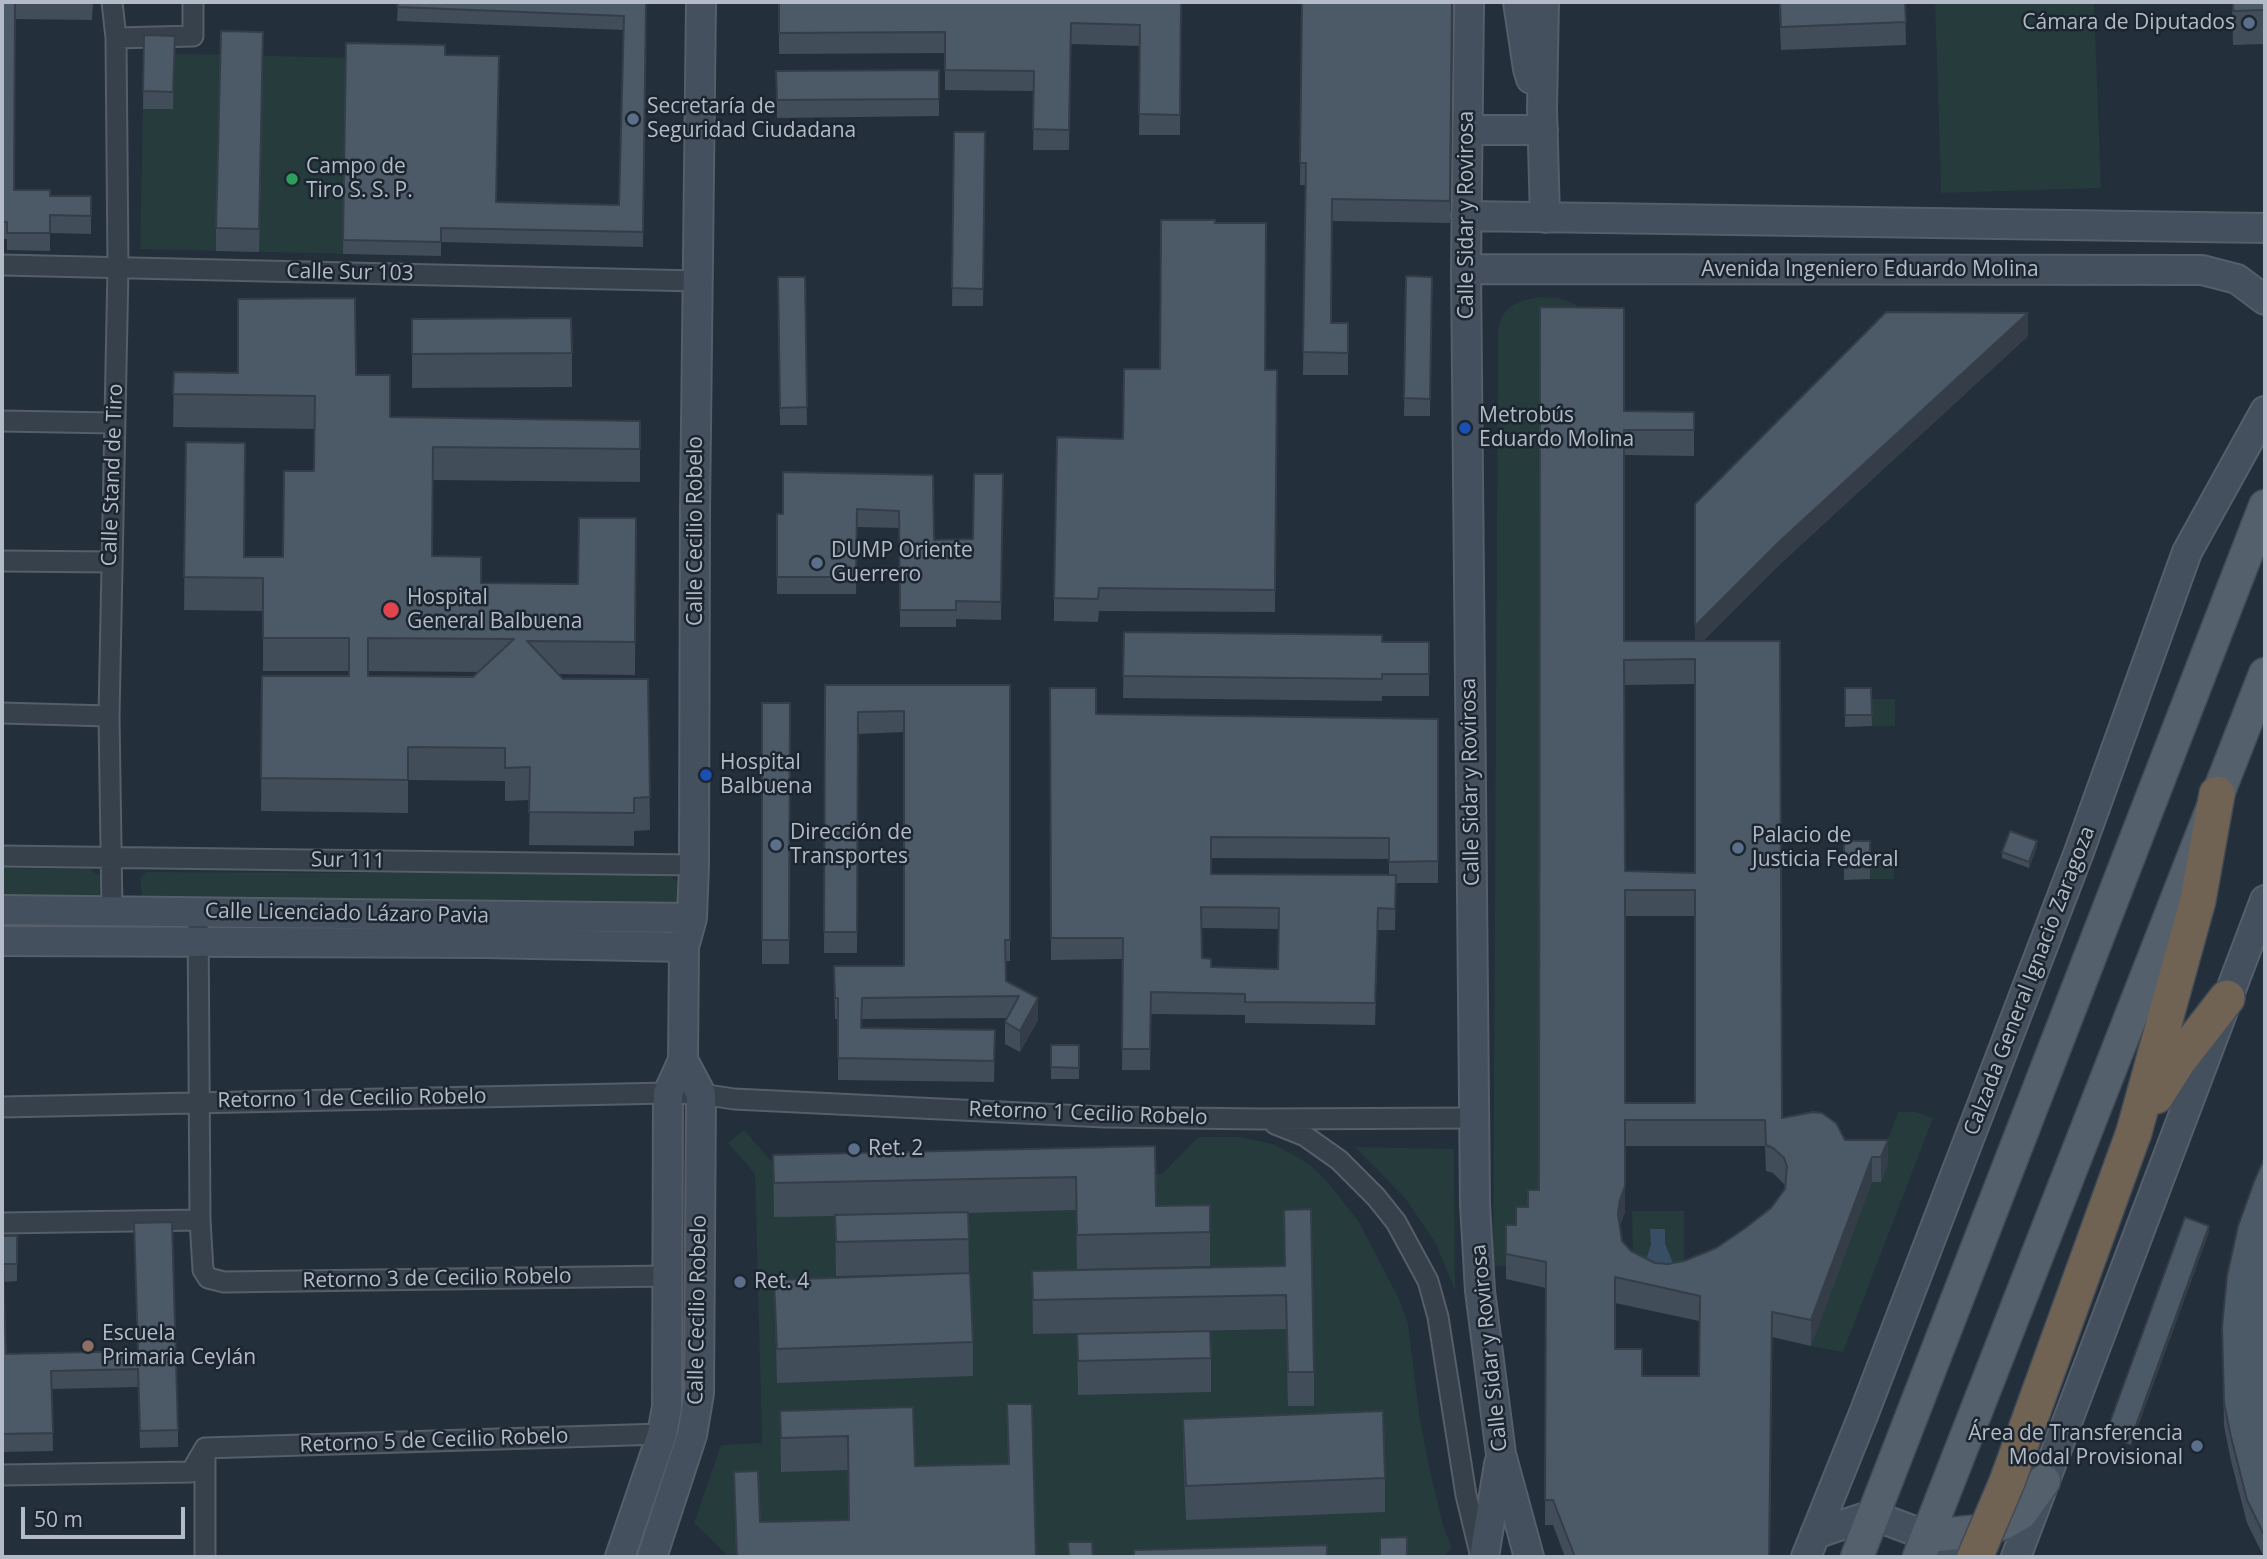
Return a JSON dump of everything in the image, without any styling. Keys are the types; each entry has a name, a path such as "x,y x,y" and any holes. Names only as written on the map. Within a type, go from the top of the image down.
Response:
{"highway":[{"path":"1975,1557 2007,1482 2134,1132 2198,900 2217,794"},
{"path":"2134,1132 2178,1060 2227,998"}],"main road":[{"path":"1857,1557 2265,506"},
{"path":"1924,1546 2265,674"},
{"path":"1924,1546 2004,1523 2021,1513 2044,1481"}],"street":[{"name":"Calle Stand de Tiro","path":"112,912 109,857 109,716 118,268 116,38 113,2"},
{"path":"116,38 193,36 193,2"},
{"name":"Calle Cecilio Robelo","path":"620,1557 662,1434 667,1407 668,1093 683,1060 684,947 692,918 694,865 701,2"},
{"name":"Calle Sidar y Rovirosa","path":"1469,2 1465,269 1475,1204 1480,1291 1501,1454 1529,1557"},
{"path":"1468,44 1475,2"},
{"path":"1518,2 1528,69 1542,119"},
{"path":"1544,2 1542,119 1545,218"},
{"path":"1467,130 1542,119"},
{"path":"1466,216 2265,229"},
{"name":"Calle Sur 103","path":"2,265 698,281"},
{"name":"Avenida Ingeniero Eduardo Molina","path":"1465,269 2202,270 2237,279 2265,300"},
{"name":"Calzada General Ignacio Zaragoza","path":"1810,1546 1869,1400 2070,876 2188,552 2265,411"},
{"path":"2,421 114,423"},
{"path":"2,561 111,562"},
{"path":"2,713 109,716"},
{"name":"Sur 111","path":"2,856 694,865"},
{"path":"2015,1557 2265,900"},
{"name":"Calle Licenciado Lázaro Pavia","path":"2,910 692,918"},
{"path":"2,1223 200,1220 198,913"},
{"name":"Calle Licenciado Lázaro Pavia","path":"2,941 392,942 684,947"},
{"name":"Calle Cecilio Robelo","path":"652,1557 692,1435 699,1393 701,1094 683,1060"},
{"name":"Retorno 1 Cecilio Robelo","path":"701,1094 734,1099 1077,1115 1261,1119 1475,1118"},
{"name":"Retorno 1 de Cecilio Robelo","path":"2,1107 701,1094"},
{"path":"1261,1119 1306,1136 1339,1160 1376,1197 1396,1222 1427,1281 1438,1317 1466,1495 1483,1557"},
{"name":"Retorno 3 de Cecilio Robelo","path":"200,1220 203,1270 208,1278 224,1282 667,1276"},
{"path":"668,1358 701,1359"},
{"name":"Retorno 5 de Cecilio Robelo","path":"205,1448 662,1434"},
{"path":"2,1475 191,1472 205,1448"},
{"path":"205,1448 205,1557"},
{"path":"1483,1557 1501,1454"},
{"path":"1810,1546 1872,1514 1924,1546 1951,1557"}],"green space":[{"path":"1935,2 2094,2 2101,188 1941,193"},
{"name":"Campo de Tiro S. S. P.","path":"144,53 445,60 441,256 140,249"},
{"path":"1558,298 1575,304 1587,317 1539,1215 1506,1266 1493,1266 1498,329 1502,316 1510,307 1524,300"},
{"path":"1871,699 1895,699 1895,726 1871,726"},
{"path":"1894,852 1894,879 1870,879 1870,853"},
{"path":"2,868 90,869 101,877 99,897 2,901"},
{"path":"146,872 668,874 678,882 679,905 143,901 140,878"},
{"path":"1898,1112 1916,1112 1933,1118 1843,1352 1811,1346 1872,1182 1881,1182 1888,1166 1878,1165"},
{"path":"744,1130 780,1171 1162,1174 1198,1137 1240,1137 1273,1144 1309,1164 1325,1179 1359,1222 1398,1297 1408,1324 1420,1420 1429,1466 1443,1525 1452,1548 1443,1557 726,1557 694,1523 721,1445 762,1443 755,1174 728,1143"},
{"path":"1355,1147 1454,1149 1455,1290 1435,1242 1405,1198"},
{"path":"1632,1211 1684,1211 1684,1263 1673,1263 1665,1243 1665,1229 1651,1244 1645,1263 1633,1263"}],"water":[{"path":"1650,1229 1665,1229 1665,1243 1673,1263 1645,1263 1651,1244"}],"building":[{"path":"2,2 15,2 14,190 50,190 50,196 91,196 91,216 50,215 50,233 7,233 7,222 2,222"},
{"path":"398,2 646,2 643,232 441,228 441,242 343,240 346,43 445,45 445,55 499,56 496,202 619,205 624,16 397,7"},
{"path":"779,2 1181,2 1180,115 1139,114 1140,25 1071,23 1069,130 1033,129 1034,71 945,70 945,32 779,33"},
{"path":"1302,2 1452,2 1450,201 1332,199 1331,323 1348,323 1348,353 1303,352 1306,163 1300,163"},
{"path":"1780,2 1905,2 1906,22 1781,27"},
{"path":"2233,2 2265,2 2265,10 2233,11"},
{"path":"221,31 263,32 259,229 216,228"},
{"path":"144,35 175,36 173,92 143,91"},
{"path":"939,70 939,99 777,100 776,71"},
{"path":"954,132 985,132 983,289 952,288"},
{"path":"1161,220 1266,223 1265,370 1277,370 1275,590 1099,588 1098,599 1054,598 1057,437 1123,439 1124,369 1160,369"},
{"path":"1406,276 1432,277 1430,399 1404,398"},
{"path":"778,277 805,277 807,407 780,408"},
{"path":"355,298 356,375 390,375 390,417 640,421 640,449 433,447 432,556 481,557 481,583 578,584 579,518 636,518 635,642 527,641 563,679 648,679 650,797 634,798 634,813 529,812 530,767 505,768 505,748 408,747 408,780 261,778 262,676 349,676 349,638 263,638 263,578 184,577 186,442 245,443 244,557 283,557 284,471 314,471 315,396 173,394 174,372 238,373 238,299","holes":["368,638 514,639 473,677 368,676"]},
{"name":"Palacio de Justicia Federal","path":"1540,307 1624,308 1624,411 1694,412 1694,430 1624,430 1624,641 1780,641 1782,1118 1813,1112 1822,1113 1836,1123 1845,1140 1888,1140 1881,1157 1872,1157 1811,1320 1772,1312 1769,1557 1575,1557 1553,1500 1545,1500 1546,1262 1506,1254 1506,1225 1516,1225 1516,1207 1528,1207 1528,1190 1539,1190","holes":["1695,659 1695,873 1625,871 1624,660","1625,890 1695,890 1695,1103 1625,1103","1625,1120 1765,1120 1766,1145 1784,1158 1787,1166 1785,1189 1771,1208 1716,1248 1684,1261 1668,1264 1655,1263 1631,1251 1622,1241 1618,1214 1625,1186","1615,1277 1700,1296 1699,1376 1642,1376 1642,1349 1615,1349"]},
{"path":"1886,312 2028,313 1779,542 1695,626 1695,504"},
{"path":"571,318 572,353 412,354 412,319"},
{"path":"783,472 933,475 934,540 973,539 974,474 1003,474 1001,602 956,601 956,610 900,610 899,511 857,509 856,577 777,577 777,514 783,514"},
{"path":"1124,632 1382,635 1382,642 1429,642 1429,674 1382,674 1382,679 1123,676"},
{"path":"825,685 1010,685 1010,940 1005,940 1006,981 1038,998 1020,1031 1005,1022 1019,996 862,998 861,1028 995,1030 994,1061 838,1058 838,998 835,998 834,966 904,966 904,711 858,712 857,932 824,932"},
{"path":"1050,688 1096,688 1096,714 1438,719 1438,861 1389,862 1389,838 1211,837 1211,874 1396,875 1395,909 1378,908 1375,1003 1245,1002 1245,994 1151,992 1150,1049 1122,1049 1123,938 1051,938","holes":["1201,907 1279,908 1278,969 1211,967 1211,959 1202,958"]},
{"path":"1845,688 1871,688 1872,715 1845,715"},
{"name":"Dirección de Transportes","path":"762,703 790,703 789,940 762,940"},
{"path":"2010,831 2037,841 2029,862 2002,852"},
{"path":"1844,841 1870,841 1870,867 1844,868"},
{"path":"1051,1045 1079,1045 1079,1068 1051,1067"},
{"path":"1155,1146 1156,1206 1210,1205 1210,1232 1077,1235 1076,1177 774,1183 773,1155"},
{"path":"2265,1157 2265,1537 2247,1500 2224,1403 2222,1327 2227,1276 2238,1226"},
{"path":"1311,1209 1314,1372 1288,1372 1286,1295 1033,1300 1032,1271 1285,1266 1284,1210"},
{"path":"968,1212 969,1239 836,1242 835,1215"},
{"path":"2185,1217 2209,1226 2131,1439 2107,1430"},
{"path":"172,1222 178,1430 140,1431 138,1369 51,1371 53,1433 2,1434 2,1236 17,1236 17,1264 3,1264 6,1354 138,1351 134,1223"},
{"path":"970,1273 973,1342 777,1349 774,1280"},
{"path":"1210,1331 1211,1358 1078,1361 1077,1334"},
{"path":"1007,1404 1032,1404 1036,1557 737,1557 734,1472 758,1471 760,1522 849,1520 848,1436 781,1438 780,1411 913,1407 915,1466 1009,1464"},
{"path":"1383,1411 1385,1478 1186,1486 1183,1419"},
{"path":"1407,1537 1407,1557 1380,1557 1380,1538"},
{"path":"1068,1542 1092,1542 1093,1557 1069,1557"},
{"path":"1327,1545 1327,1557 1134,1557 1134,1550"}],"place":[{"name":"Cámara de Diputados","path":"2249,23"},
{"name":"Secretaría de Seguridad Ciudadana","path":"633,119"},
{"name":"Campo de Tiro S. S. P.","path":"292,179"},
{"name":"Metrobús Eduardo Molina","path":"1465,428"},
{"name":"DUMP Oriente Guerrero","path":"817,563"},
{"name":"Hospital General Balbuena","path":"391,610"},
{"name":"Hospital Balbuena","path":"706,775"},
{"name":"Dirección de Transportes","path":"776,845"},
{"name":"Palacio de Justicia Federal","path":"1738,848"},
{"name":"Ret. 2","path":"854,1149"},
{"name":"Ret. 4","path":"740,1282"},
{"name":"Escuela Primaria Ceylán","path":"88,1346"},
{"name":"Área de Transferencia Modal Provisional","path":"2197,1446"}]}
